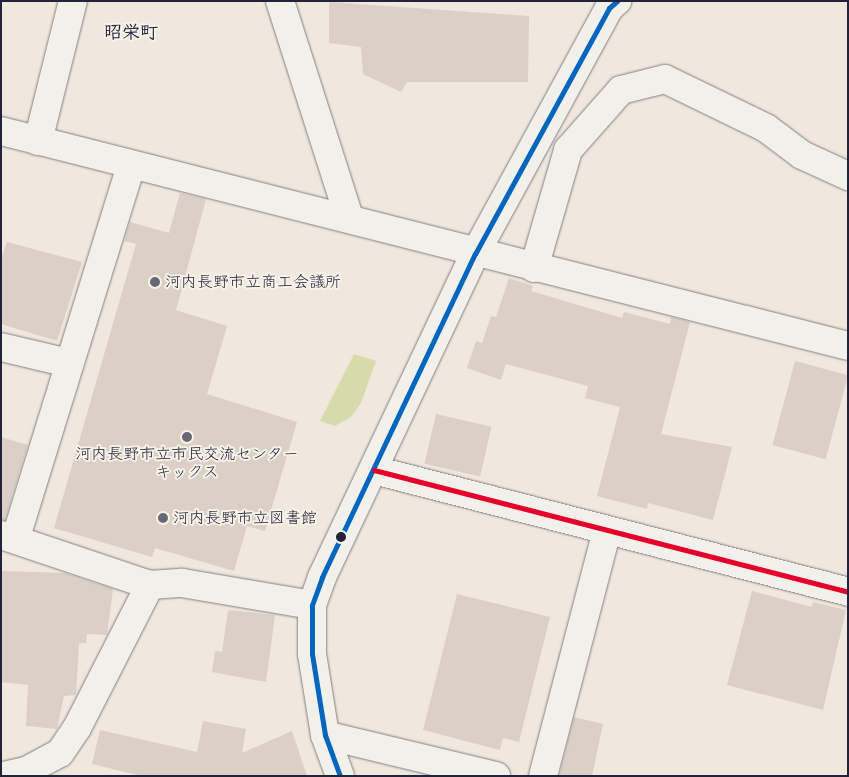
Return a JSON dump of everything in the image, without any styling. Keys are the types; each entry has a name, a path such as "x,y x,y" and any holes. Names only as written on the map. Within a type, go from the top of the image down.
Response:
{"street":[{"path":"38,141 73,1"},
{"path":"280,1 349,217"},
{"path":"340,776 325,735 312,654 312,605 332,552 374,470 475,254 609,8 617,1"},
{"path":"534,268 568,150 621,90 665,79 766,128 802,155 848,176"},
{"path":"1,131 131,166 349,217 475,254 848,346"},
{"path":"131,166 68,363 9,536 27,546 150,585 182,583 312,605"},
{"path":"1,347 68,363"},
{"path":"374,470 848,592"},
{"path":"543,776 607,530"},
{"path":"4,776 26,772 60,753 77,728 150,585"},
{"path":"325,735 496,776"}],"green space":[{"path":"354,354 376,361 361,403 351,417 335,426 320,421"}],"building":[{"path":"329,2 529,16 528,82 407,82 401,92 363,74 361,47 329,43"},
{"path":"180,193 206,199 176,310 227,326 207,394 297,422 265,531 247,526 234,571 155,548 152,557 54,528 136,244 124,241 130,222 169,233"},
{"path":"7,242 82,262 57,341 1,324 1,259"},
{"path":"509,278 533,286 531,291 622,318 624,312 670,324 671,317 690,322 661,434 732,447 713,520 648,503 647,509 597,496 620,407 585,398 588,386 506,364 501,380 467,368 476,341 482,343 491,316 496,317"},
{"path":"795,361 848,375 826,459 772,445"},
{"path":"436,414 492,427 480,477 425,464"},
{"path":"1,437 28,445 5,520 1,520"},
{"path":"1,571 65,573 113,589 107,635 87,634 86,643 79,643 76,695 64,696 57,729 26,726 28,685 1,682"},
{"path":"752,591 812,607 813,602 846,610 823,710 727,685"},
{"path":"457,594 550,617 519,742 503,738 500,750 423,730"},
{"path":"228,610 275,615 266,682 212,672 215,651 222,652"},
{"path":"574,717 603,724 592,776 559,776"},
{"path":"203,721 246,729 242,753 292,731 307,776 142,776 92,764 100,730 197,752"}],"transit line":[{"path":"340,776 325,735 312,654 312,605 322,577 475,254 609,8 617,1"},
{"path":"374,470 848,592"}],"place":[{"name":"河内長野市立商工会議所","path":"155,282"},
{"name":"河内長野市立市民交流センター キックス","path":"187,437"},
{"name":"河内長野市立図書館","path":"163,518"}],"district":[{"name":"昭栄町","path":"131,33"}]}
